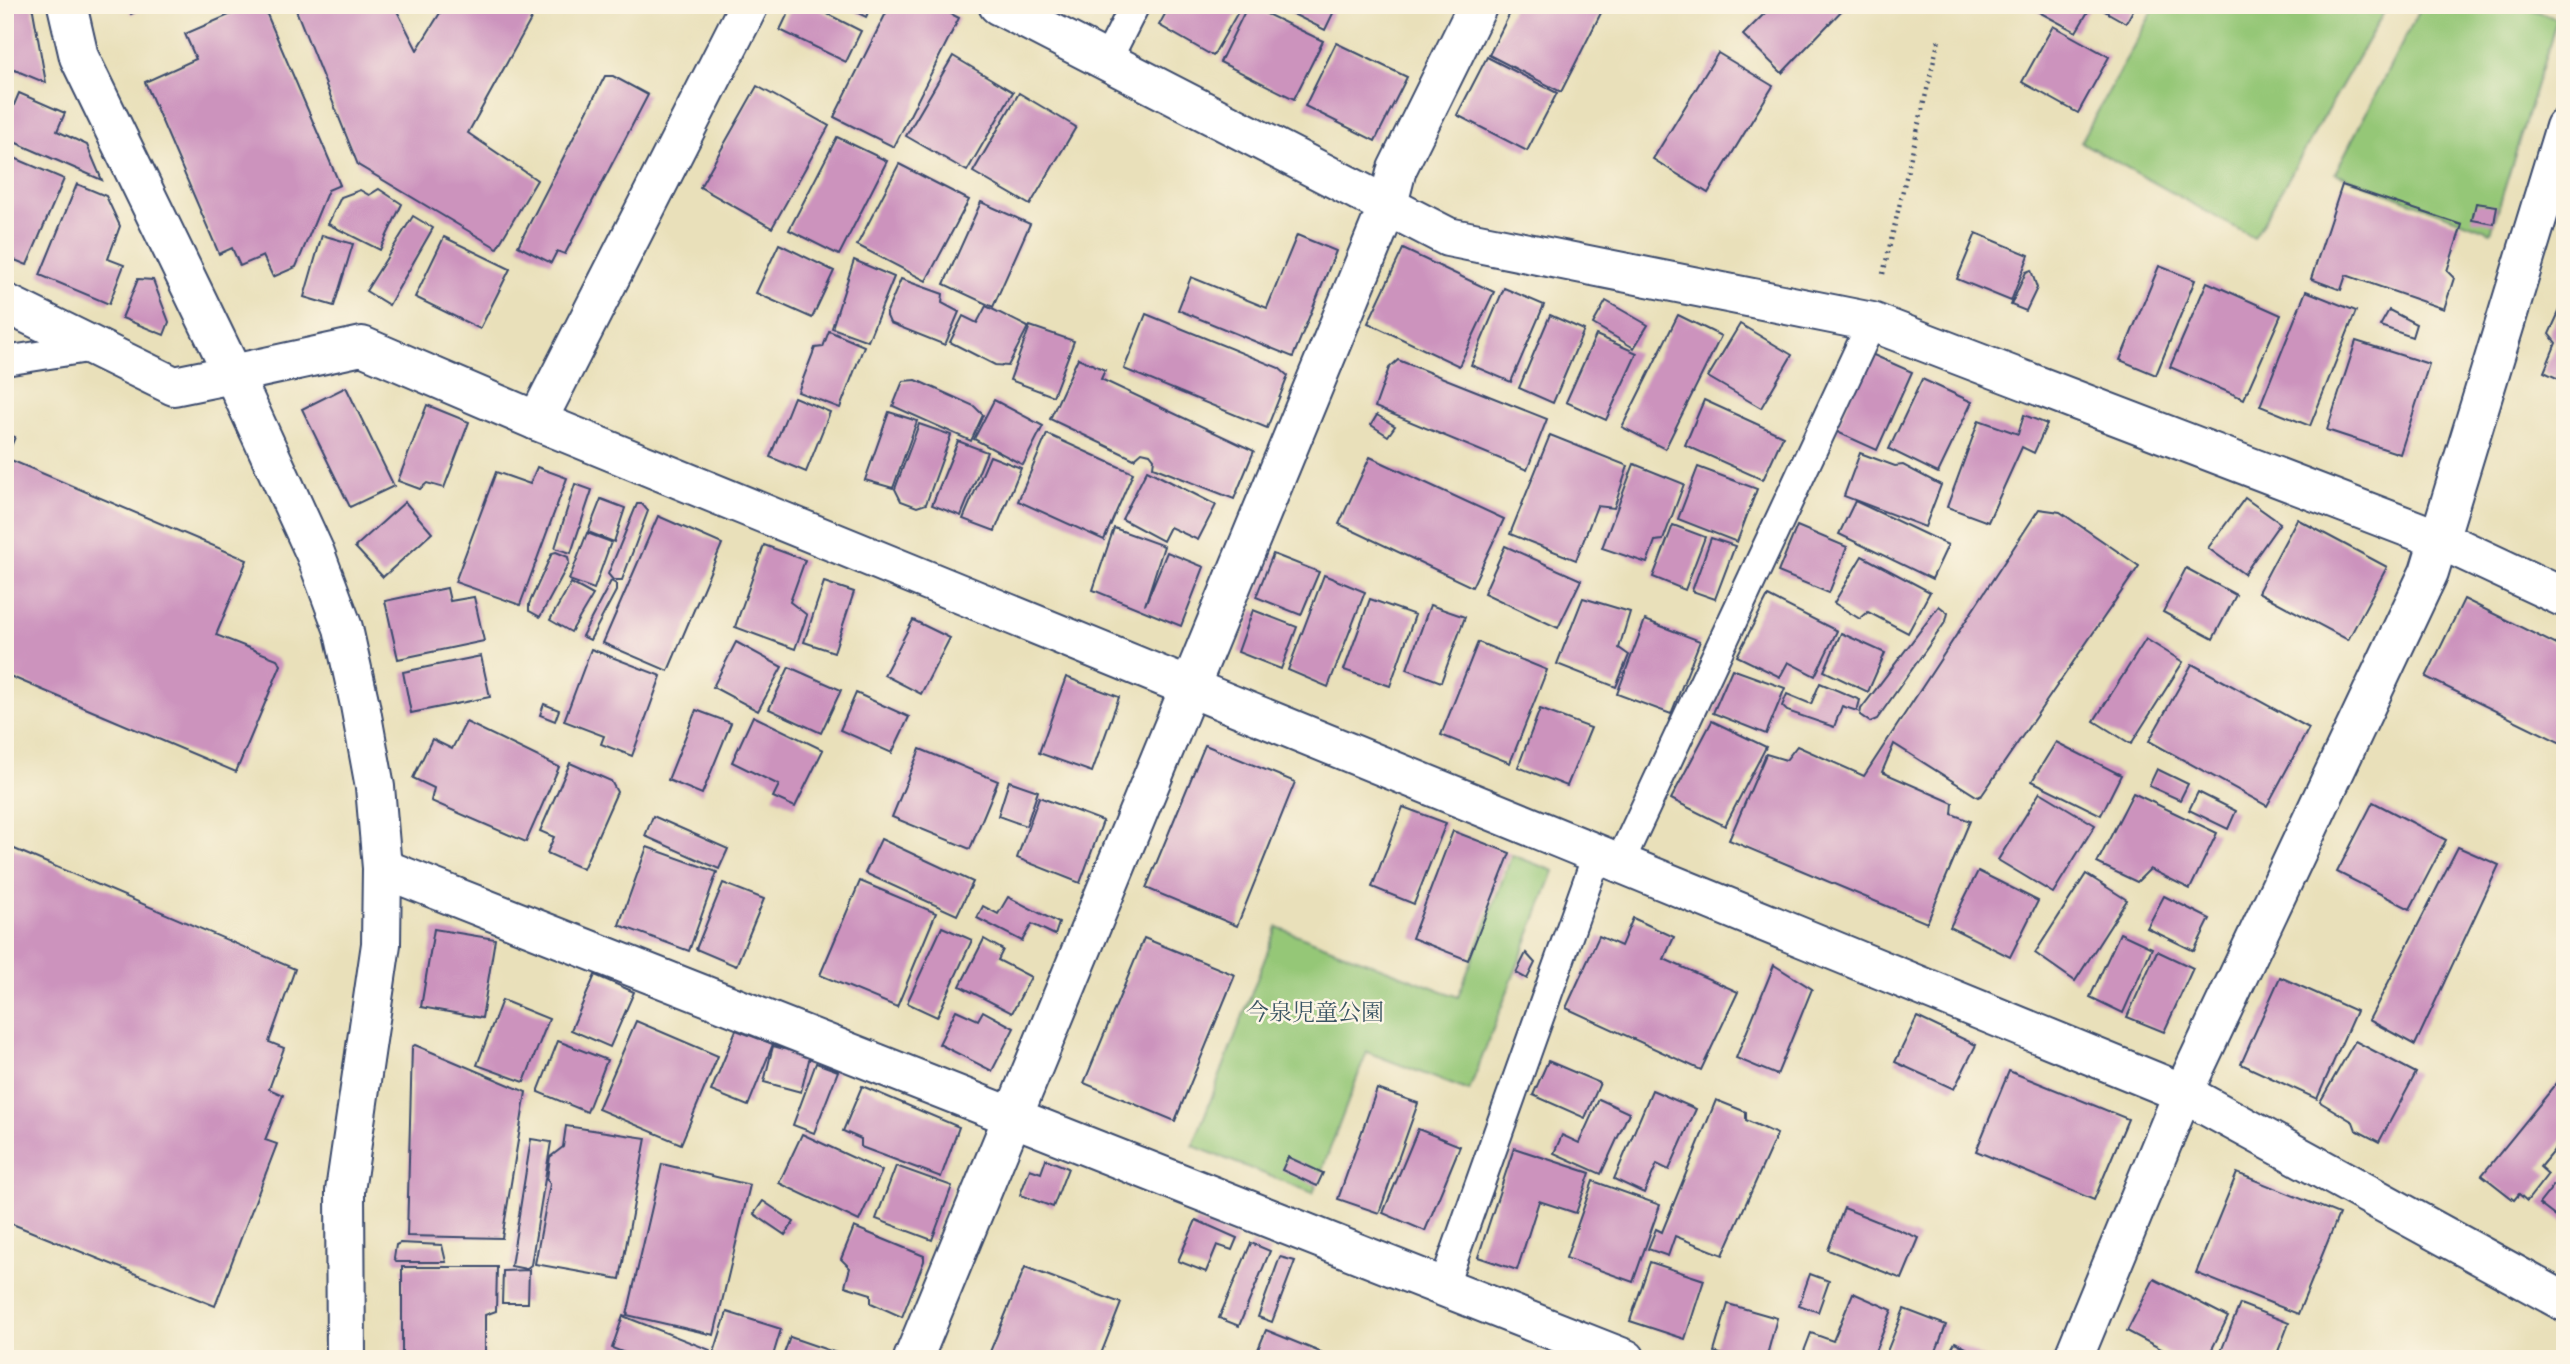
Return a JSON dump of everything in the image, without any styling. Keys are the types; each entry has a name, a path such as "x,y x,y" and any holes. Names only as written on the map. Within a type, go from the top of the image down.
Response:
{"street":[{"path":"67,5 79,57 233,374 315,554 343,628 374,787 382,868 381,944 345,1191 346,1359"},
{"path":"537,421 749,5"},
{"path":"998,5 1387,208 1448,237 1872,322 2441,540 2565,598"},
{"path":"913,1359 1387,208 1397,169 1478,5"},
{"path":"2073,1359 2183,1093 2429,572 2441,540 2565,127"},
{"path":"5,303 174,386 362,346 537,421 2183,1093 2565,1302"},
{"path":"382,868 1626,1359"}],"lane":[{"path":"1106,62 1135,5"},
{"path":"1443,1287 1608,860 1872,322"},
{"path":"5,361 94,347"}],"path":[{"path":"1872,322 1940,38"}],"green space":[{"path":"2156,5 2388,5 2254,238 2081,142"},
{"path":"2422,5 2522,5 2557,19 2491,232 2335,173"},
{"name":"今泉児童公園","path":"1512,855 1554,871 1469,1091 1367,1052 1313,1193 1193,1146 1277,927 1458,997"}],"building":[{"path":"5,5 32,5 46,83 5,66"},
{"path":"127,5 150,5 131,14"},
{"path":"252,5 263,5 340,185 328,190 296,267 273,277 263,256 240,266 232,248 219,254 145,82 196,59 185,34"},
{"path":"294,5 394,5 417,50 445,5 539,5 468,133 537,180 497,248 358,165"},
{"path":"792,5 810,5 861,31 846,62 780,30"},
{"path":"842,5 872,5 866,17"},
{"path":"890,5 934,5 959,18 894,147 834,117"},
{"path":"1170,5 1242,5 1213,56 1159,25"},
{"path":"1248,5 1323,41 1294,99 1220,62"},
{"path":"1275,5 1337,5 1325,30"},
{"path":"1514,5 1605,5 1561,92 1489,55"},
{"path":"1773,5 1847,5 1782,73 1743,35"},
{"path":"2040,5 2092,5 2076,32 2037,11"},
{"path":"2094,5 2136,5 2126,23"},
{"path":"2053,26 2109,57 2078,113 2022,82"},
{"path":"1336,43 1407,77 1375,141 1305,106"},
{"path":"1718,53 1773,86 1708,193 1653,159"},
{"path":"953,56 1013,92 967,171 906,136"},
{"path":"1487,57 1557,93 1527,151 1457,115"},
{"path":"605,76 613,76 648,95 565,254 557,251 551,263 518,246"},
{"path":"757,86 829,126 772,228 700,187"},
{"path":"19,93 65,113 57,131 87,145 102,180 5,138 5,126"},
{"path":"1019,93 1076,127 1030,205 973,172"},
{"path":"837,137 887,161 839,255 789,230"},
{"path":"5,154 64,179 27,265 5,256"},
{"path":"899,164 969,200 926,281 857,245"},
{"path":"77,184 106,196 120,226 108,259 124,265 109,304 40,275"},
{"path":"2342,185 2462,225 2447,271 2454,278 2444,309 2346,275 2341,290 2311,279"},
{"path":"379,189 402,204 380,250 328,224 341,197 360,190 369,195"},
{"path":"981,202 1030,224 993,307 944,284"},
{"path":"2476,203 2497,206 2494,224 2472,220"},
{"path":"413,216 433,228 389,305 366,291"},
{"path":"1976,233 2029,255 2011,301 1957,279"},
{"path":"322,235 353,244 334,306 304,297"},
{"path":"1297,235 1336,251 1293,357 1178,310 1191,277 1267,308"},
{"path":"444,237 510,269 480,329 415,297"},
{"path":"779,244 834,271 812,318 756,293"},
{"path":"1403,249 1494,292 1459,366 1368,323"},
{"path":"854,260 894,277 868,341 832,328"},
{"path":"2159,266 2195,280 2156,375 2120,360"},
{"path":"2031,270 2037,288 2026,311 2011,305 2026,272"},
{"path":"138,279 153,280 169,322 164,335 122,318"},
{"path":"901,279 943,294 942,303 959,312 945,345 890,323 886,314"},
{"path":"2207,282 2281,315 2244,399 2170,367"},
{"path":"1504,288 1544,305 1511,382 1471,365"},
{"path":"2306,291 2356,311 2310,426 2260,406"},
{"path":"2565,299 2565,382 2544,372 2556,343 2549,334"},
{"path":"1606,301 1648,325 1634,348 1593,324"},
{"path":"986,306 1028,327 1008,366 995,365 950,342 963,316 977,323"},
{"path":"2389,310 2416,324 2412,337 2380,326"},
{"path":"1146,314 1279,368 1288,376 1267,428 1124,369"},
{"path":"1550,315 1584,330 1553,403 1519,388"},
{"path":"1678,315 1721,336 1665,449 1622,427"},
{"path":"1740,324 1792,355 1761,408 1708,377"},
{"path":"1030,326 1074,341 1053,396 1010,380"},
{"path":"829,331 864,346 840,408 798,392 815,348 823,347"},
{"path":"1596,335 1637,353 1606,420 1566,402"},
{"path":"2356,341 2429,364 2400,454 2327,430"},
{"path":"1869,353 1912,372 1877,450 1835,431"},
{"path":"1078,358 1105,370 1101,379 1254,451 1234,499 1153,467 1154,459 1150,454 1142,452 1134,459 1050,419"},
{"path":"1398,360 1547,419 1527,470 1375,407 1389,368"},
{"path":"1922,379 1972,402 1938,473 1889,449"},
{"path":"916,380 974,406 983,415 971,441 893,406 903,381"},
{"path":"346,387 394,486 350,507 302,409"},
{"path":"794,397 830,412 806,472 770,457"},
{"path":"994,400 1043,426 1023,465 974,439"},
{"path":"1704,400 1783,436 1763,480 1685,445"},
{"path":"427,405 469,422 444,488 427,483 420,489 398,481"},
{"path":"889,412 917,421 893,488 865,480"},
{"path":"1377,415 1395,426 1388,436 1371,425"},
{"path":"2024,415 2047,424 2034,453 2022,447 1988,522 1947,507 1979,420 2018,434"},
{"path":"919,424 951,435 926,504 917,507 901,501 895,489"},
{"path":"5,433 15,437 6,458 247,560 216,635 277,659 281,665 236,772 5,674"},
{"path":"1047,434 1133,473 1104,540 1018,501"},
{"path":"1550,435 1628,466 1614,508 1597,506 1576,560 1510,534"},
{"path":"958,441 987,452 961,516 932,505"},
{"path":"1860,453 1895,466 1903,465 1941,485 1925,527 1844,496"},
{"path":"990,456 1021,468 995,531 963,519"},
{"path":"1370,457 1504,519 1472,587 1339,524"},
{"path":"1634,464 1684,484 1663,540 1655,541 1647,563 1602,548"},
{"path":"537,467 567,478 520,605 455,582 496,472 530,484"},
{"path":"1698,467 1757,489 1737,542 1678,519"},
{"path":"1147,470 1216,505 1198,540 1170,527 1163,541 1122,519"},
{"path":"575,484 592,490 571,553 555,548"},
{"path":"2245,498 2280,523 2244,574 2208,548"},
{"path":"601,499 625,508 614,542 588,532"},
{"path":"1855,501 1948,545 1932,579 1839,534"},
{"path":"405,502 432,533 383,577 355,547"},
{"path":"637,504 642,504 648,511 622,580 613,580 608,574"},
{"path":"2039,509 2060,512 2139,566 1982,795 1978,797 1894,744 1882,772 1953,803 1952,814 1970,821 1927,923 1729,840 1766,754 1786,760 1797,746 1864,776"},
{"path":"658,516 722,544 668,671 603,643"},
{"path":"2297,519 2387,567 2348,640 2258,592"},
{"path":"1673,525 1705,537 1685,590 1653,577"},
{"path":"1797,526 1847,547 1829,593 1778,572"},
{"path":"1114,528 1164,546 1145,605 1167,552 1204,567 1181,626 1093,590"},
{"path":"587,533 611,542 594,589 569,580"},
{"path":"1711,538 1735,546 1715,599 1692,591"},
{"path":"764,545 805,560 790,602 807,615 795,649 735,627"},
{"path":"1505,546 1581,580 1558,628 1484,593"},
{"path":"552,553 568,557 569,563 540,617 529,611 529,604"},
{"path":"1273,554 1319,572 1301,615 1256,597"},
{"path":"1862,556 1930,592 1908,633 1868,612 1860,619 1834,603"},
{"path":"2186,568 2236,595 2213,639 2163,612"},
{"path":"1324,575 1365,592 1328,687 1288,670"},
{"path":"611,581 616,584 616,591 590,640 582,636"},
{"path":"824,582 854,592 834,652 804,642"},
{"path":"571,583 593,595 571,632 550,620"},
{"path":"447,588 450,601 474,597 484,641 398,659 385,601"},
{"path":"1768,596 1837,631 1815,676 1788,662 1780,677 1737,656"},
{"path":"1583,598 1630,612 1619,648 1629,655 1616,687 1557,664"},
{"path":"1370,599 1415,615 1390,686 1344,670"},
{"path":"2464,599 2565,649 2565,745 2426,677"},
{"path":"1430,605 1465,617 1441,682 1407,669"},
{"path":"1939,606 1948,613 1946,621 1877,719 1870,722 1860,715 1861,709"},
{"path":"1253,610 1297,627 1281,669 1238,652"},
{"path":"913,620 950,638 921,694 884,675"},
{"path":"1645,620 1700,641 1671,714 1617,694"},
{"path":"1841,633 1885,653 1868,692 1824,671"},
{"path":"2146,639 2183,662 2131,744 2094,721"},
{"path":"736,642 782,667 758,711 713,687"},
{"path":"1478,642 1547,670 1510,763 1441,735"},
{"path":"591,649 661,676 632,756 601,744 604,736 564,721"},
{"path":"481,656 490,697 411,713 403,672"},
{"path":"2192,664 2309,728 2267,806 2149,741"},
{"path":"789,667 841,690 821,733 769,709"},
{"path":"1732,669 1785,688 1766,734 1713,713"},
{"path":"1066,677 1119,697 1092,772 1039,753"},
{"path":"1820,683 1860,700 1857,711 1842,706 1834,727 1787,711 1782,706 1787,694 1811,704"},
{"path":"856,693 909,717 892,753 840,730"},
{"path":"544,704 559,710 555,721 540,715"},
{"path":"1540,709 1591,728 1567,786 1518,767"},
{"path":"696,710 731,723 702,794 668,780"},
{"path":"753,716 823,750 795,807 773,797 779,785 732,762"},
{"path":"1712,721 1766,747 1725,826 1671,799"},
{"path":"466,722 559,767 526,842 431,801 434,788 413,778 432,739 452,749"},
{"path":"2056,742 2121,775 2101,815 2032,781"},
{"path":"1205,745 1295,782 1237,926 1146,888"},
{"path":"920,749 998,781 970,849 892,817"},
{"path":"570,763 611,781 617,792 583,869 547,853 554,837 540,831"},
{"path":"2157,769 2188,784 2180,800 2149,786"},
{"path":"1009,781 1038,791 1026,826 998,816"},
{"path":"2040,792 2095,825 2053,893 1998,860"},
{"path":"2198,792 2236,811 2228,829 2189,810"},
{"path":"2133,793 2217,833 2190,889 2150,869 2137,882 2097,863"},
{"path":"1039,797 1103,821 1080,883 1017,858"},
{"path":"2373,802 2446,840 2410,909 2337,872"},
{"path":"1403,807 1446,823 1414,904 1372,887"},
{"path":"653,816 728,849 719,869 645,836"},
{"path":"1453,831 1510,853 1468,960 1412,938"},
{"path":"881,839 973,882 957,915 865,873"},
{"path":"5,845 295,969 269,1042 284,1048 269,1089 283,1095 265,1140 277,1144 215,1306 5,1221"},
{"path":"647,847 717,872 689,951 619,925"},
{"path":"2458,847 2499,865 2415,1045 2369,1020"},
{"path":"1978,871 2038,901 2010,957 1950,927"},
{"path":"2086,874 2127,900 2075,981 2035,953"},
{"path":"860,881 936,913 897,1007 820,975"},
{"path":"723,883 764,899 736,966 696,949"},
{"path":"2164,896 2210,919 2194,951 2147,928"},
{"path":"1008,897 1059,923 1055,935 1032,924 1022,941 977,918 983,906 998,914"},
{"path":"1633,918 1674,937 1664,959 1738,992 1701,1070 1566,1008 1599,936 1621,946"},
{"path":"942,927 972,940 937,1017 907,1003"},
{"path":"434,929 495,939 482,1018 421,1007"},
{"path":"2120,933 2152,948 2123,1013 2090,997"},
{"path":"1144,938 1235,975 1175,1121 1084,1083"},
{"path":"984,939 1003,950 998,960 1031,977 1012,1013 960,986"},
{"path":"2157,951 2193,968 2164,1032 2127,1017"},
{"path":"1526,953 1535,963 1527,979 1516,973"},
{"path":"1774,965 1812,989 1777,1075 1736,1058"},
{"path":"595,975 634,992 610,1047 571,1030"},
{"path":"2280,977 2356,1011 2317,1099 2241,1064"},
{"path":"502,1000 549,1019 524,1082 477,1065"},
{"path":"956,1010 978,1020 983,1011 1014,1028 992,1071 939,1044"},
{"path":"1917,1017 1976,1045 1954,1089 1895,1062"},
{"path":"636,1021 718,1056 681,1144 598,1109"},
{"path":"736,1030 773,1044 748,1106 711,1091"},
{"path":"558,1041 607,1060 587,1112 538,1092"},
{"path":"2355,1041 2416,1073 2379,1142 2356,1130 2353,1122 2320,1102"},
{"path":"415,1045 526,1092 502,1238 407,1236 412,1047"},
{"path":"773,1046 810,1056 801,1092 764,1082"},
{"path":"1548,1061 1600,1083 1585,1118 1533,1095"},
{"path":"816,1063 838,1071 814,1133 793,1125"},
{"path":"2009,1071 2128,1119 2094,1200 1976,1151"},
{"path":"2565,1073 2565,1137 2540,1167 2548,1174 2527,1201 2519,1194 2514,1200 2482,1175"},
{"path":"862,1086 959,1127 941,1177 861,1147 861,1139 843,1131"},
{"path":"1377,1089 1418,1103 1379,1213 1338,1199"},
{"path":"1652,1090 1696,1109 1669,1170 1657,1164 1644,1193 1614,1179"},
{"path":"1599,1099 1629,1113 1601,1174 1554,1153 1562,1135 1579,1143"},
{"path":"1716,1100 1746,1112 1746,1120 1777,1134 1723,1255 1675,1236 1668,1256 1648,1249 1656,1229 1662,1232"},
{"path":"566,1126 646,1138 620,1279 535,1264 550,1184 547,1179 550,1157 563,1147"},
{"path":"1418,1129 1460,1146 1425,1231 1383,1213"},
{"path":"802,1134 882,1171 859,1221 779,1183"},
{"path":"531,1139 551,1142 531,1265 526,1269 511,1266"},
{"path":"1514,1148 1590,1173 1576,1213 1539,1201 1517,1270 1478,1257"},
{"path":"1288,1157 1323,1173 1317,1186 1282,1170"},
{"path":"1046,1159 1068,1168 1053,1207 1020,1195 1030,1169 1041,1173"},
{"path":"662,1164 750,1185 714,1335 627,1315"},
{"path":"896,1166 952,1186 932,1240 876,1219"},
{"path":"2565,1171 2565,1224 2539,1204"},
{"path":"2237,1173 2339,1214 2298,1314 2196,1273"},
{"path":"1593,1181 1660,1205 1633,1282 1566,1258"},
{"path":"763,1201 794,1222 785,1235 754,1214"},
{"path":"1844,1208 1919,1238 1902,1279 1828,1250"},
{"path":"1196,1220 1237,1238 1232,1250 1217,1245 1206,1272 1178,1261"},
{"path":"854,1227 924,1256 902,1317 871,1303 871,1294 845,1286 850,1268 841,1259"},
{"path":"1251,1243 1270,1251 1239,1326 1219,1318"},
{"path":"396,1245 442,1245 446,1262 397,1262 394,1258"},
{"path":"1280,1257 1295,1261 1272,1322 1258,1317"},
{"path":"1650,1262 1704,1280 1685,1339 1630,1321"},
{"path":"402,1267 497,1267 496,1311 485,1315 485,1359 402,1359"},
{"path":"1025,1267 1121,1303 1099,1359 987,1359"},
{"path":"529,1270 528,1303 502,1303 503,1271"},
{"path":"1810,1274 1829,1281 1818,1312 1799,1305"},
{"path":"2154,1279 2228,1317 2207,1359 2180,1359 2127,1331"},
{"path":"1853,1293 1892,1310 1872,1359 1801,1359 1811,1333 1833,1341"},
{"path":"1728,1304 1777,1318 1766,1359 1736,1359 1714,1352"},
{"path":"2240,1304 2289,1323 2275,1359 2218,1359"},
{"path":"1904,1309 1946,1325 1933,1359 1884,1359"},
{"path":"727,1312 781,1329 772,1359 712,1359"},
{"path":"623,1316 710,1350 707,1359 640,1359 612,1348"},
{"path":"1266,1330 1337,1359 1254,1359"},
{"path":"790,1337 851,1358 851,1359 782,1359"},
{"path":"1955,1342 1986,1359 1946,1359"}]}
